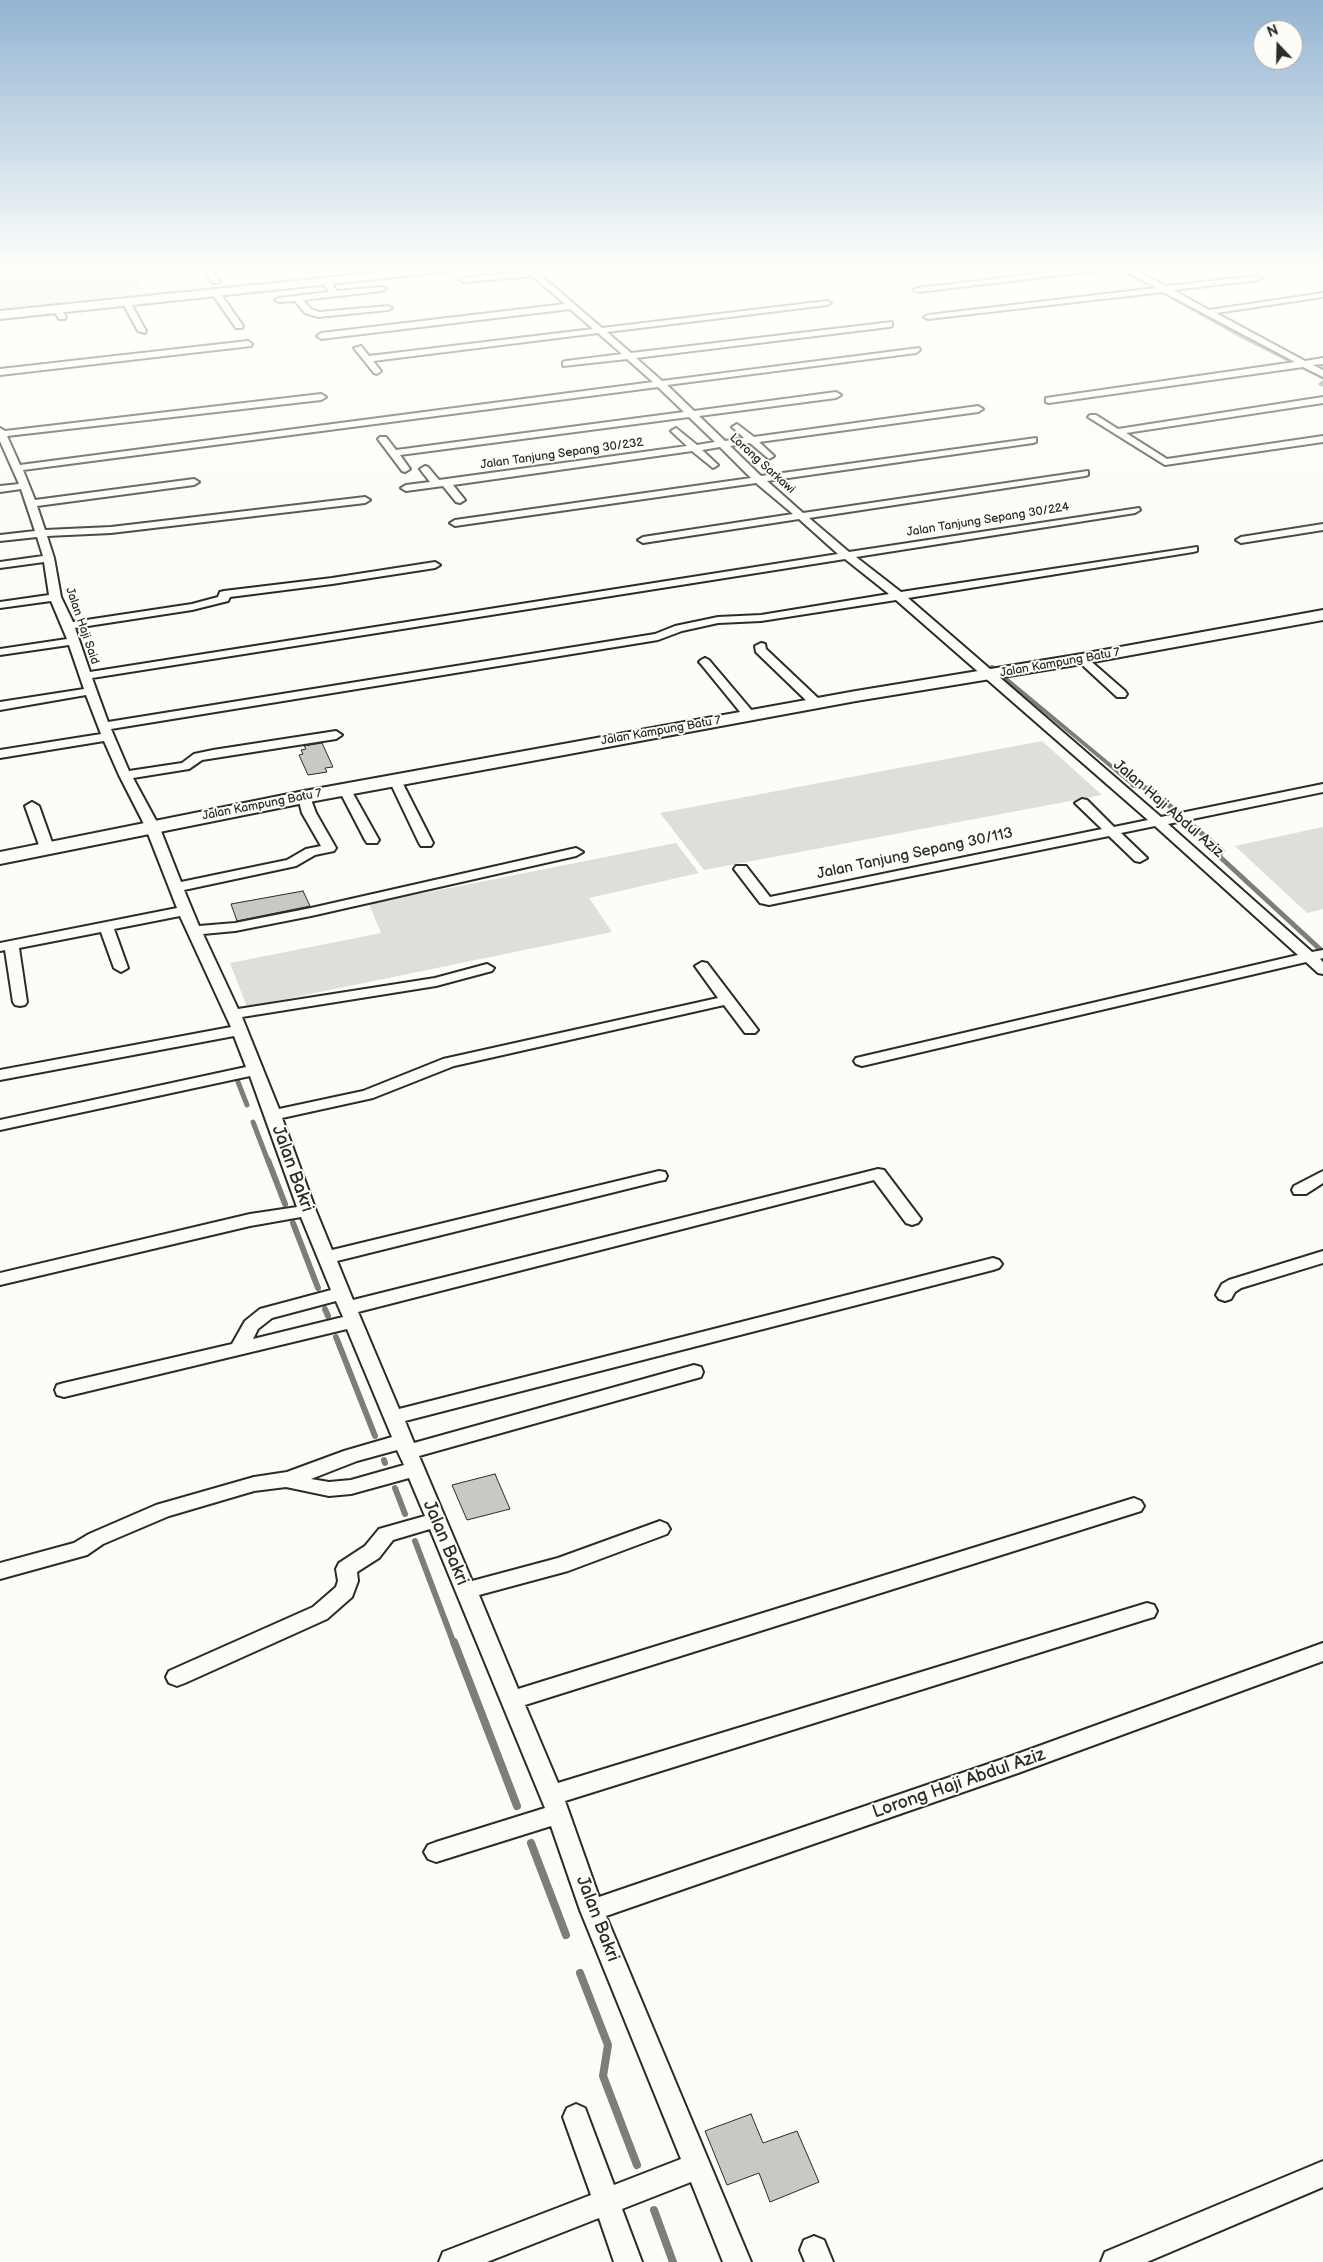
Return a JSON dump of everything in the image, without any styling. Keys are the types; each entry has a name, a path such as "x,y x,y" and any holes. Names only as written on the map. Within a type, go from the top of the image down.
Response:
{"street":[{"path":"0,372 13,371"},
{"name":"Lorong Sarkawi","path":"646,371 757,478 845,554 900,597 988,675"},
{"path":"18,468 762,371"},
{"path":"1049,400 1260,371"},
{"path":"393,453 658,413 689,413 836,395"},
{"path":"0,433 58,431 321,397"},
{"path":"1116,432 1323,400"},
{"name":"Jalan Tanjung Sepang 30/232","path":"406,488 978,409"},
{"path":"1093,417 1165,462 1323,440"},
{"path":"737,427 769,456"},
{"path":"676,431 713,465"},
{"name":"Jalan Haji Said","path":"0,433 5,454 18,468 25,486 49,558 55,597 69,626 84,676 125,775 152,826"},
{"path":"383,439 404,469"},
{"path":"455,523 757,478 1033,440"},
{"path":"425,468 460,500"},
{"path":"643,540 1084,473"},
{"path":"30,504 194,482"},
{"path":"0,489 25,486"},
{"path":"0,538 40,533 110,530 365,500"},
{"name":"Jalan Tanjung Sepang 30/224","path":"84,676 845,554 1134,510"},
{"path":"1241,540 1323,527"},
{"path":"0,754 107,732 658,637 679,628 718,620 761,618 1193,549"},
{"path":"0,565 49,558"},
{"path":"69,626 192,607 224,600 224,594 332,581 436,565"},
{"path":"0,605 55,597"},
{"name":"Jalan Kampung Batu 7","path":"0,858 152,826 395,780 816,703 1082,659 1323,615"},
{"path":"0,652 74,641"},
{"path":"761,646 760,650 816,703"},
{"path":"1082,659 1121,694"},
{"path":"706,662 750,715"},
{"name":"Jalan Haji Abdul Aziz","path":"988,675 1316,955 1323,970"},
{"path":"0,706 91,691"},
{"path":"125,775 185,766 192,763 198,757 213,754 336,735"},
{"path":"395,780 426,843"},
{"name":"Jalan Tanjung Sepang 30/113","path":"741,869 765,900 768,901 1323,788"},
{"path":"345,790 372,840"},
{"path":"176,887 291,863 311,852 329,848 309,813 304,797"},
{"path":"1082,803 1140,858"},
{"path":"32,806 47,848"},
{"name":"Jalan Bakri","path":"152,826 185,911 236,1022 273,1115 307,1211 328,1257 408,1454 555,1804 592,1910 737,2262"},
{"path":"194,931 235,927 311,912 576,852"},
{"path":"20,1002 5,946 185,911"},
{"path":"106,927 121,968"},
{"path":"862,1061 1316,955"},
{"path":"702,966 750,1030"},
{"path":"0,1075 236,1022 436,982 487,968"},
{"path":"273,1115 367,1095 449,1062 727,1000"},
{"path":"0,1126 255,1070"},
{"path":"64,1390 238,1349 348,1307 878,1174 912,1218"},
{"path":"328,1257 659,1176"},
{"path":"1300,1190 1323,1176"},
{"path":"0,1279 250,1220 307,1211"},
{"path":"1225,1295 1228,1288 1235,1284 1323,1257"},
{"path":"393,1417 993,1264"},
{"path":"238,1349 251,1325 266,1313 348,1307"},
{"path":"0,1571 80,1549 96,1539 163,1510 254,1484 285,1479 351,1456 408,1454 694,1372"},
{"path":"285,1479 304,1485 329,1489 351,1487 408,1454"},
{"path":"511,1700 1134,1506"},
{"path":"177,1677 320,1613 345,1591 348,1580 346,1569 372,1552 386,1534 436,1520"},
{"path":"465,1591 561,1565 660,1529"},
{"path":"436,1852 555,1804 1147,1611"},
{"name":"Lorong Haji Abdul Aziz","path":"592,1910 1010,1766 1323,1652"},
{"path":"576,2117 628,2262"},
{"path":"453,2262 697,2166"},
{"path":"1115,2262 1323,2174"}],"shaded area":[{"path":"1042,741 1102,795 704,870 660,813"},
{"path":"1323,827 1323,909 1307,913 1235,846"},
{"path":"676,843 699,873 589,898 612,932 247,1007 230,963 381,933 369,904"}],"building":[{"path":"322,743 333,767 325,768 327,772 308,775 299,755 303,754 301,750 306,749 304,746"},
{"path":"303,891 310,906 237,921 231,904"},
{"path":"495,1474 510,1509 467,1520 452,1485"},
{"path":"751,2114 763,2143 797,2131 819,2182 770,2202 759,2173 727,2185 705,2131"}],"waterway":[{"path":"1308,371 1323,378"},
{"path":"1323,382 1320,384 1323,385"},
{"path":"1005,678 1134,785"},
{"path":"1134,785 1150,789 1179,814"},
{"path":"1193,826 1222,851 1219,856 1323,952"},
{"path":"238,1082 247,1105"},
{"path":"253,1122 268,1161"},
{"path":"268,1160 285,1204"},
{"path":"293,1223 318,1288"},
{"path":"325,1309 328,1316"},
{"path":"336,1337 375,1436"},
{"path":"395,1488 405,1514"},
{"path":"415,1541 454,1644"},
{"path":"454,1642 517,1806"},
{"path":"531,1843 566,1935"},
{"path":"580,1973 608,2045 603,2076 637,2165"},
{"path":"654,2210 673,2262"}]}
